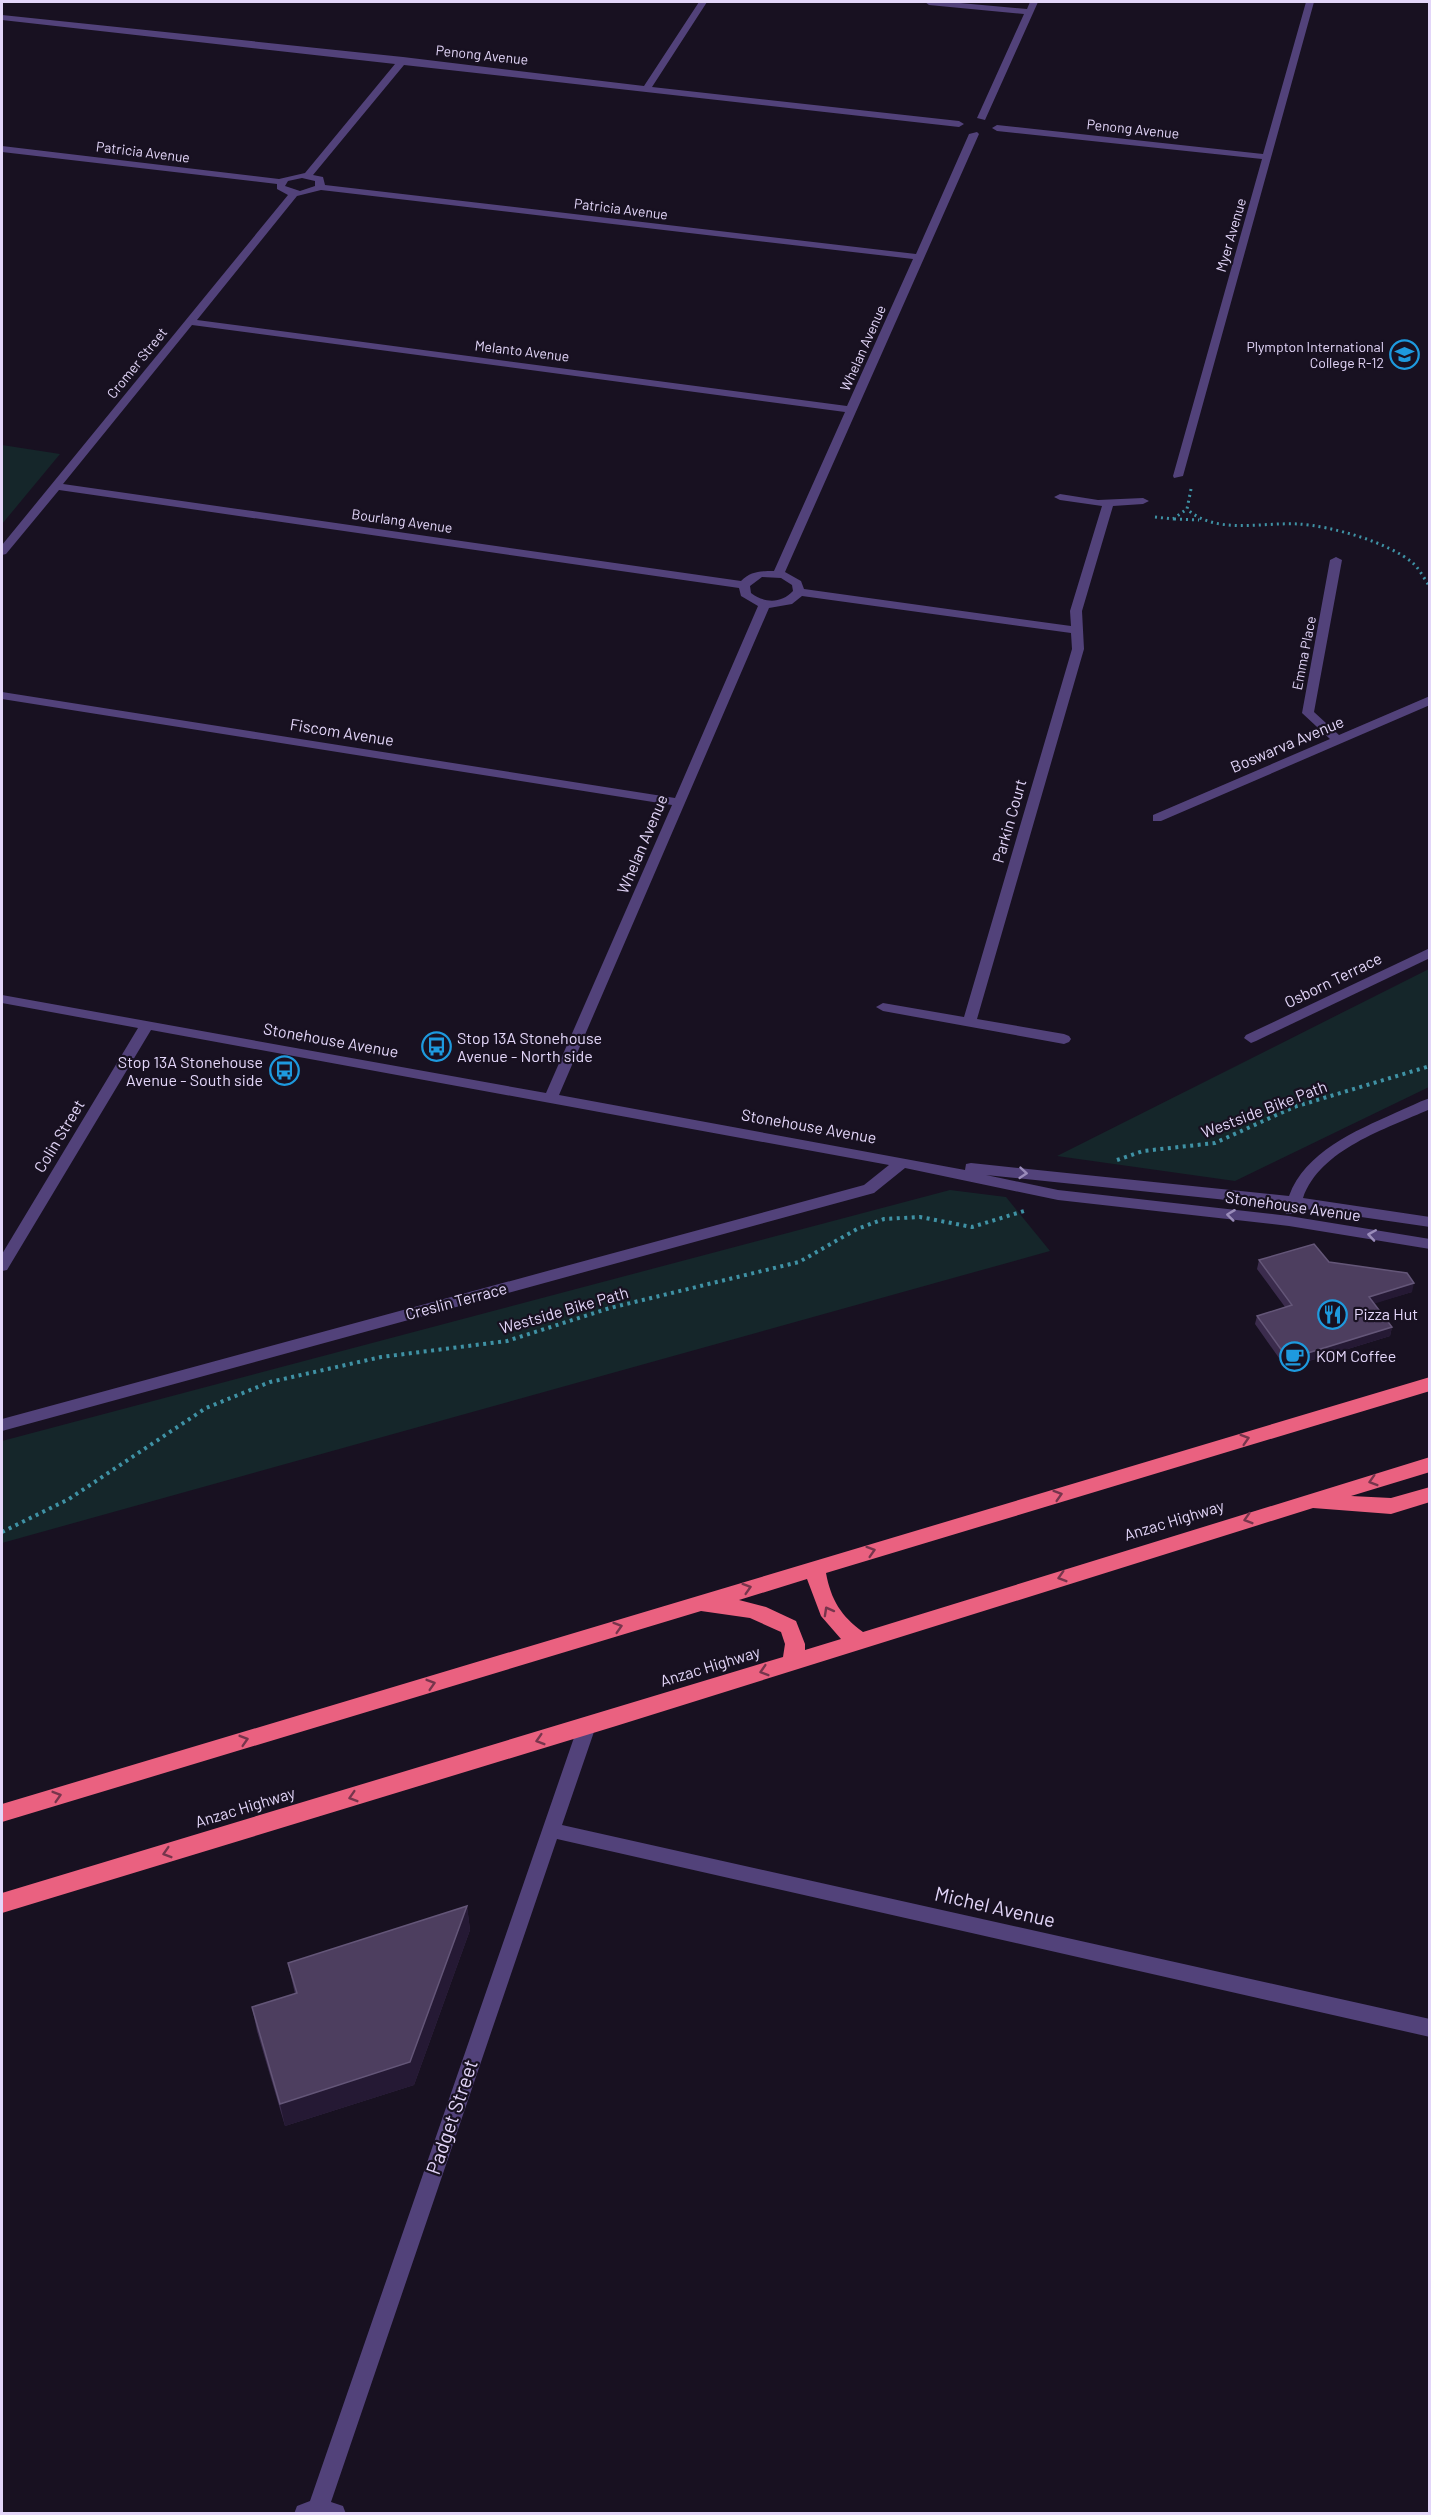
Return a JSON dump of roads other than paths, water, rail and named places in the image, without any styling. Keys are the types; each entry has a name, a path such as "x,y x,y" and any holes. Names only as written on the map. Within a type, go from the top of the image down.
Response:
{"highway":[{"path":"2,1813 1430,1384"},
{"name":"Anzac Highway","path":"2,1903 587,1726 1430,1464"},
{"path":"1304,1502 1390,1506 1430,1494"},
{"path":"815,1568 825,1609 837,1626 860,1641"},
{"path":"691,1605 741,1606 764,1613 789,1627 795,1644 793,1662"}],"street":[{"path":"648,87 703,2"},
{"path":"929,2 1029,12"},
{"path":"975,118 1034,2"},
{"name":"Myer Avenue","path":"1178,476 1310,2"},
{"name":"Penong Avenue","path":"2,17 648,87 959,124"},
{"path":"308,175 403,60"},
{"path":"975,118 994,122 997,128 981,134 961,130 959,124 975,118"},
{"name":"Penong Avenue","path":"997,128 1267,157"},
{"name":"Whelan Avenue","path":"778,574 920,257 981,134"},
{"name":"Patricia Avenue","path":"2,149 281,182"},
{"path":"308,175 320,179 320,187 310,192 295,193 282,189 281,182 292,176 308,175"},
{"name":"Patricia Avenue","path":"320,187 920,257"},
{"name":"Cromer Street","path":"2,552 295,193"},
{"name":"Melanto Avenue","path":"189,322 852,410"},
{"name":"Bourlang Avenue","path":"55,486 744,585"},
{"path":"1060,497 1108,503 1143,501"},
{"name":"Parkin Court","path":"969,1022 1078,649 1076,611 1108,503"},
{"name":"Emma Place","path":"1336,560 1308,713 1338,740"},
{"path":"799,592 795,581 778,574 757,575 744,585 743,591 747,597 765,604 787,602 799,592 1077,630"},
{"name":"Whelan Avenue","path":"550,1098 765,604"},
{"name":"Fiscom Avenue","path":"2,695 678,802"},
{"name":"Boswarva Avenue","path":"1156,818 1430,700"},
{"name":"Osborn Terrace","path":"1251,1038 1430,952"},
{"name":"Stonehouse Avenue","path":"2,999 902,1162 1058,1195 1289,1221 1430,1244"},
{"path":"884,1007 1064,1039"},
{"name":"Colin Street","path":"2,1266 147,1025"},
{"path":"1289,1221 1293,1202 1302,1180 1322,1159 1430,1103"},
{"name":"Stonehouse Avenue","path":"902,1162 1293,1202 1430,1222"},
{"name":"Creslin Terrace","path":"2,1425 869,1189 902,1162"},
{"name":"Padget Street","path":"320,2512 587,1726"},
{"name":"Michel Avenue","path":"551,1830 1430,2028"}],"place":[{"name":"Plympton International College R-12","path":"1405,355"},
{"name":"Stop 13A Stonehouse Avenue - North side","path":"436,1047"},
{"name":"Stop 13A Stonehouse Avenue - South side","path":"284,1071"},
{"name":"Pizza Hut","path":"1333,1314"},
{"name":"KOM Coffee","path":"1295,1356"}]}
